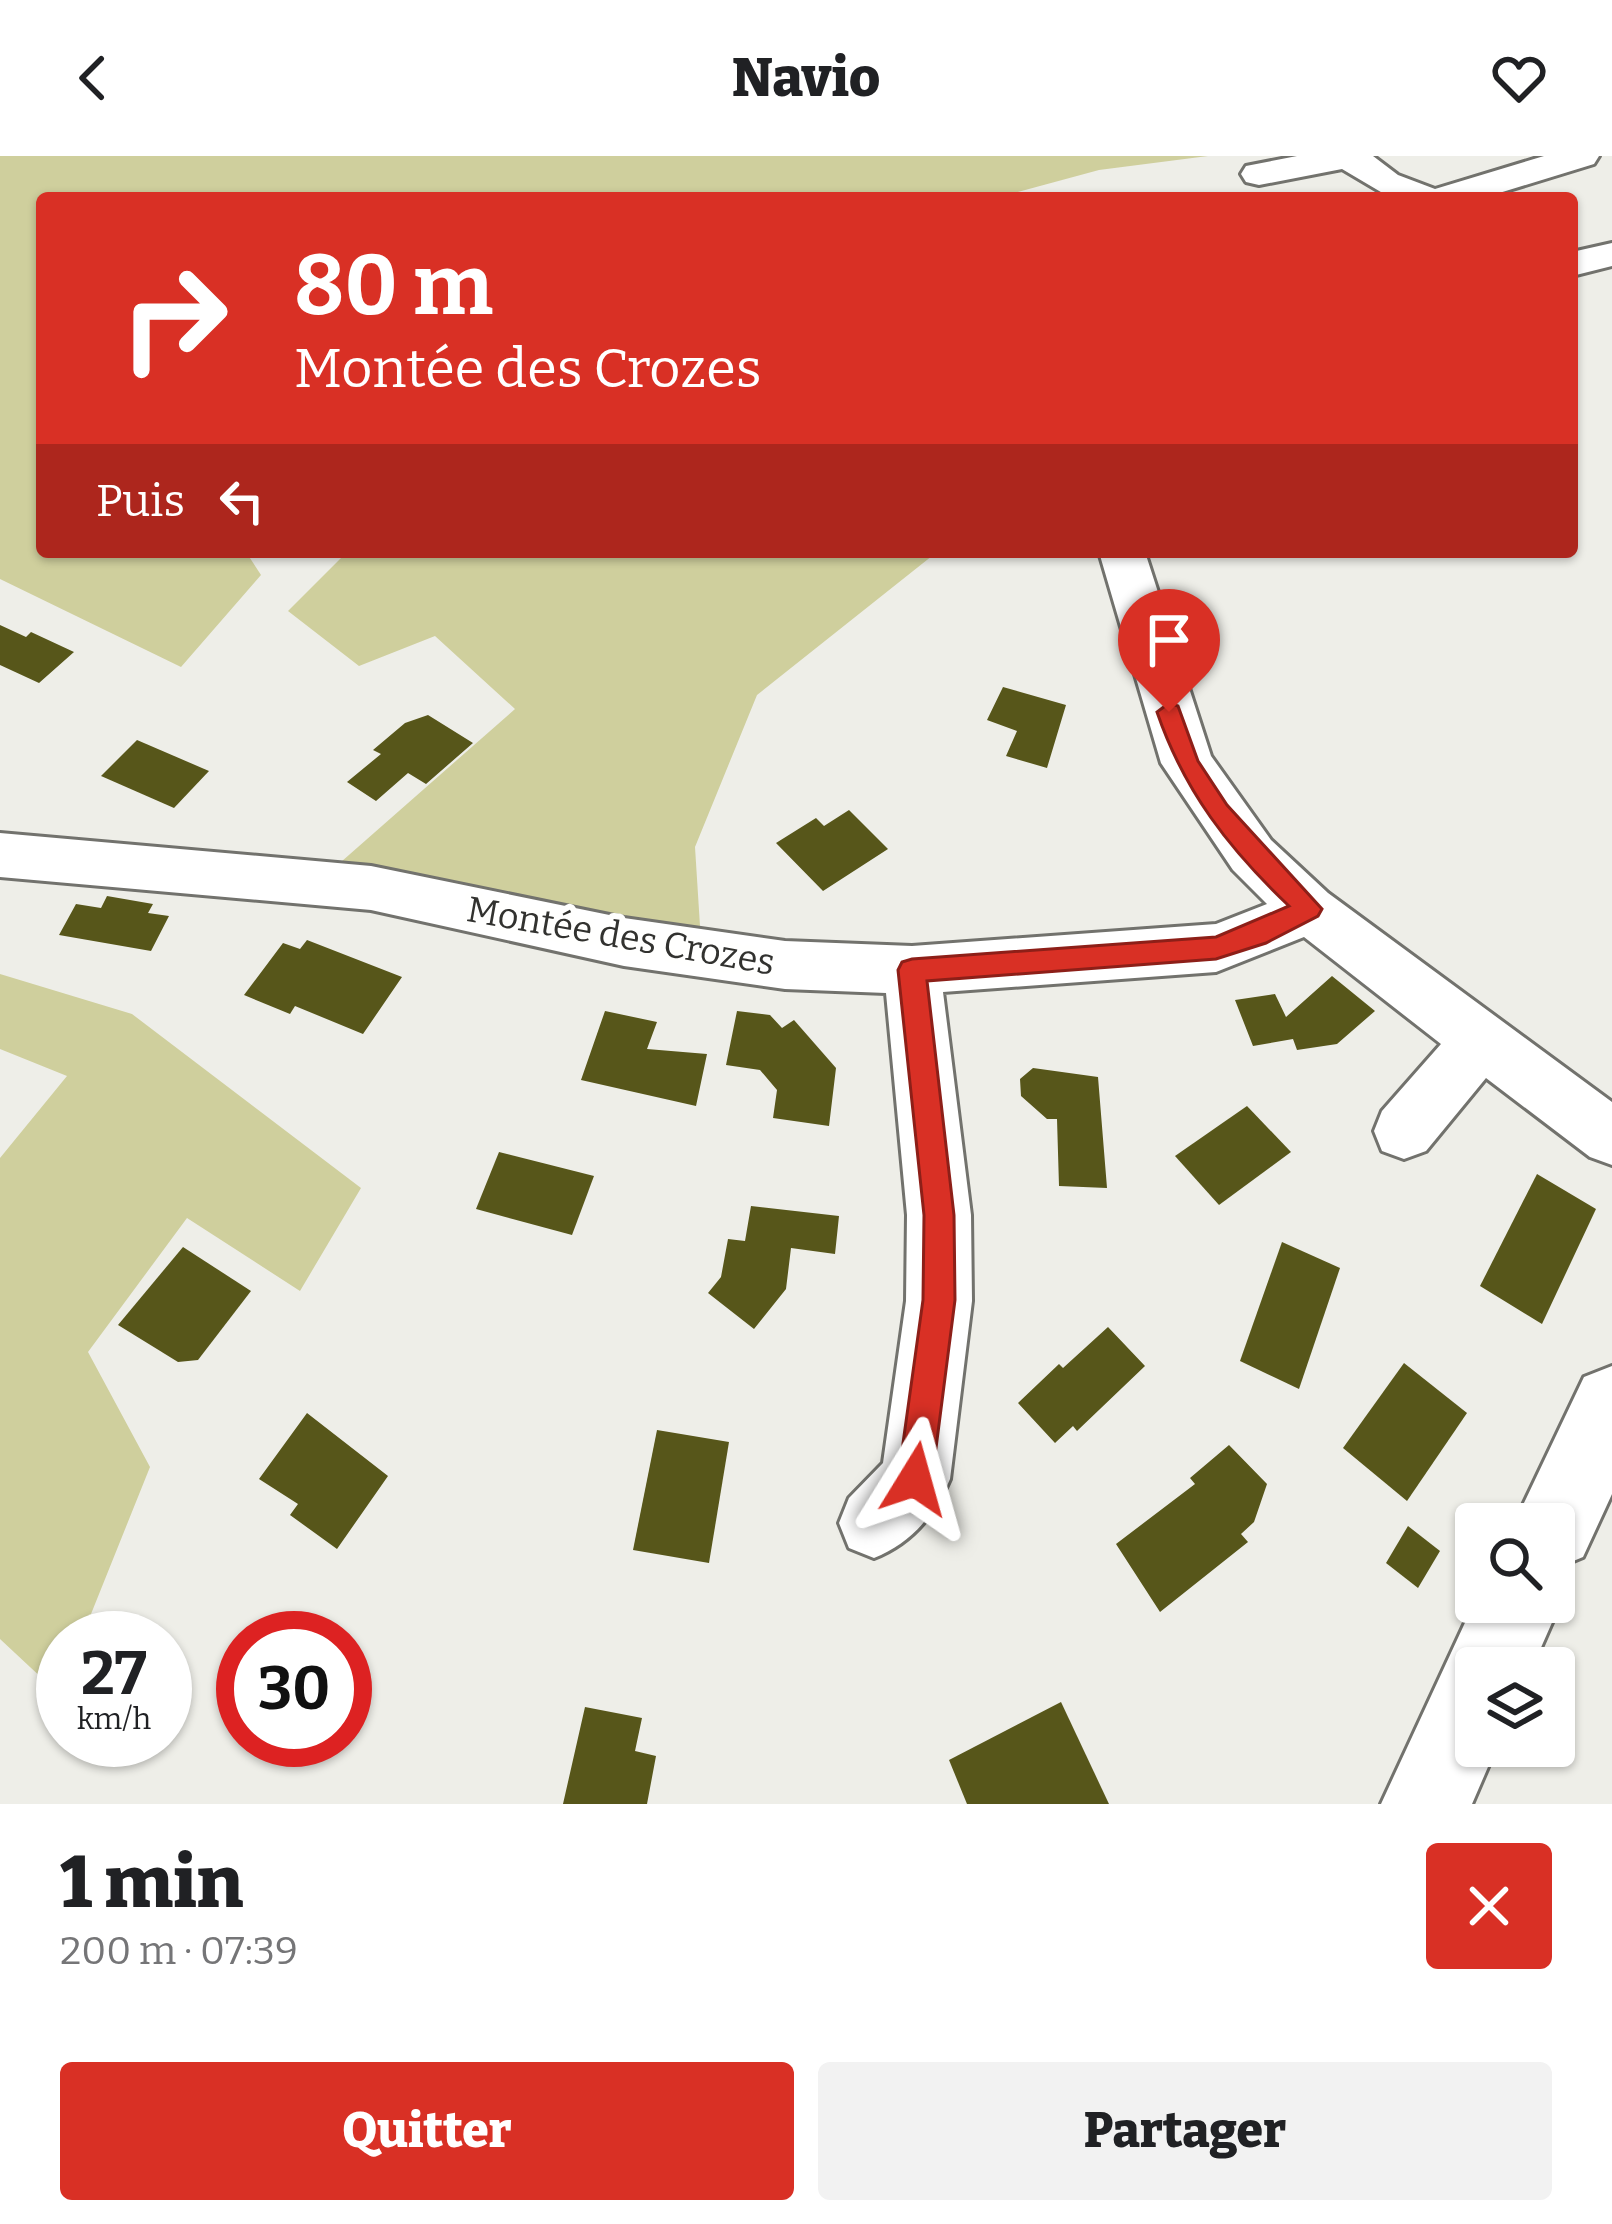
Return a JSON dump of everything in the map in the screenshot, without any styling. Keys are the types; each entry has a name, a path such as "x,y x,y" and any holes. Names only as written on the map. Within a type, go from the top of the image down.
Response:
{"main road":[{"path":"1566,1503 1612,1405"},
{"path":"1426,1804 1455,1740"}],"street":[{"path":"1464,192 1581,156"},
{"path":"1259,174 1352,157 1384,184 1407,192"},
{"path":"1578,262 1612,254"},
{"path":"1124,558 1187,763 1252,855 1309,909 1612,1137"},
{"name":"Montée des Crozes","path":"0,855 318,880 730,960 912,970 1216,948 1257,935 1309,909"},
{"path":"874,1522 915,1479 939,1300 939,1215 912,970"},
{"path":"1404,1131 1480,1040"}],"green space":[{"path":"0,156 1208,156 1099,170 1018,192 36,192 36,558 250,558 261,575 181,667 0,579"},
{"path":"341,558 929,558 757,695 695,847 701,942 333,869 515,709 435,636 359,666 288,611"},
{"path":"0,974 132,1014 361,1188 300,1291 187,1218 88,1352 150,1467 92,1611 36,1611 36,1673 0,1639 0,1158 67,1076 0,1049"}],"building":[{"path":"0,625 26,637 31,632 74,652 39,683 0,665"},
{"path":"1003,687 1066,705 1047,768 1006,756 1017,731 987,720"},
{"path":"428,715 473,743 426,784 408,773 376,801 347,782 381,754 373,750 405,723"},
{"path":"137,740 209,771 174,808 101,776"},
{"path":"849,810 888,849 823,891 776,843 816,818 824,826"},
{"path":"107,896 153,904 148,913 169,916 151,951 59,935 76,904 101,908"},
{"path":"307,940 402,977 363,1034 295,1006 290,1014 244,995 283,943 300,949"},
{"path":"1332,976 1375,1011 1337,1044 1297,1050 1293,1039 1253,1046 1235,1000 1275,994 1286,1017"},
{"path":"605,1011 657,1022 647,1049 707,1054 696,1106 581,1080"},
{"path":"737,1011 770,1015 782,1028 794,1020 836,1068 829,1126 773,1118 777,1090 760,1070 726,1065"},
{"path":"1033,1068 1098,1077 1107,1188 1059,1186 1057,1119 1047,1119 1021,1096 1020,1079"},
{"path":"1247,1106 1291,1152 1219,1205 1175,1156"},
{"path":"499,1152 594,1176 572,1235 476,1209"},
{"path":"1537,1174 1596,1209 1542,1324 1480,1286"},
{"path":"751,1206 839,1216 835,1254 791,1248 786,1289 754,1329 708,1293 721,1277 728,1239 745,1241"},
{"path":"1282,1242 1340,1268 1299,1389 1240,1361"},
{"path":"183,1247 251,1291 198,1360 178,1362 118,1325"},
{"path":"1108,1327 1145,1366 1077,1431 1073,1426 1055,1443 1018,1403"},
{"path":"1404,1363 1467,1413 1407,1501 1343,1448"},
{"path":"307,1413 388,1476 337,1549 290,1515 298,1504 259,1479"},
{"path":"657,1430 729,1442 709,1563 633,1550"},
{"path":"1229,1445 1267,1484 1254,1522 1241,1534 1248,1542 1160,1612 1116,1544 1195,1484 1190,1478"},
{"path":"1408,1526 1440,1551 1418,1588 1386,1563"},
{"path":"1061,1702 1109,1804 967,1804 949,1760"},
{"path":"585,1707 642,1718 635,1751 656,1756 647,1804 563,1804"}],"route":[{"path":"915,1479 939,1300 939,1215 912,970 1216,948 1257,935 1309,909 1252,855 1218,812 1187,763 1169,712"}]}
